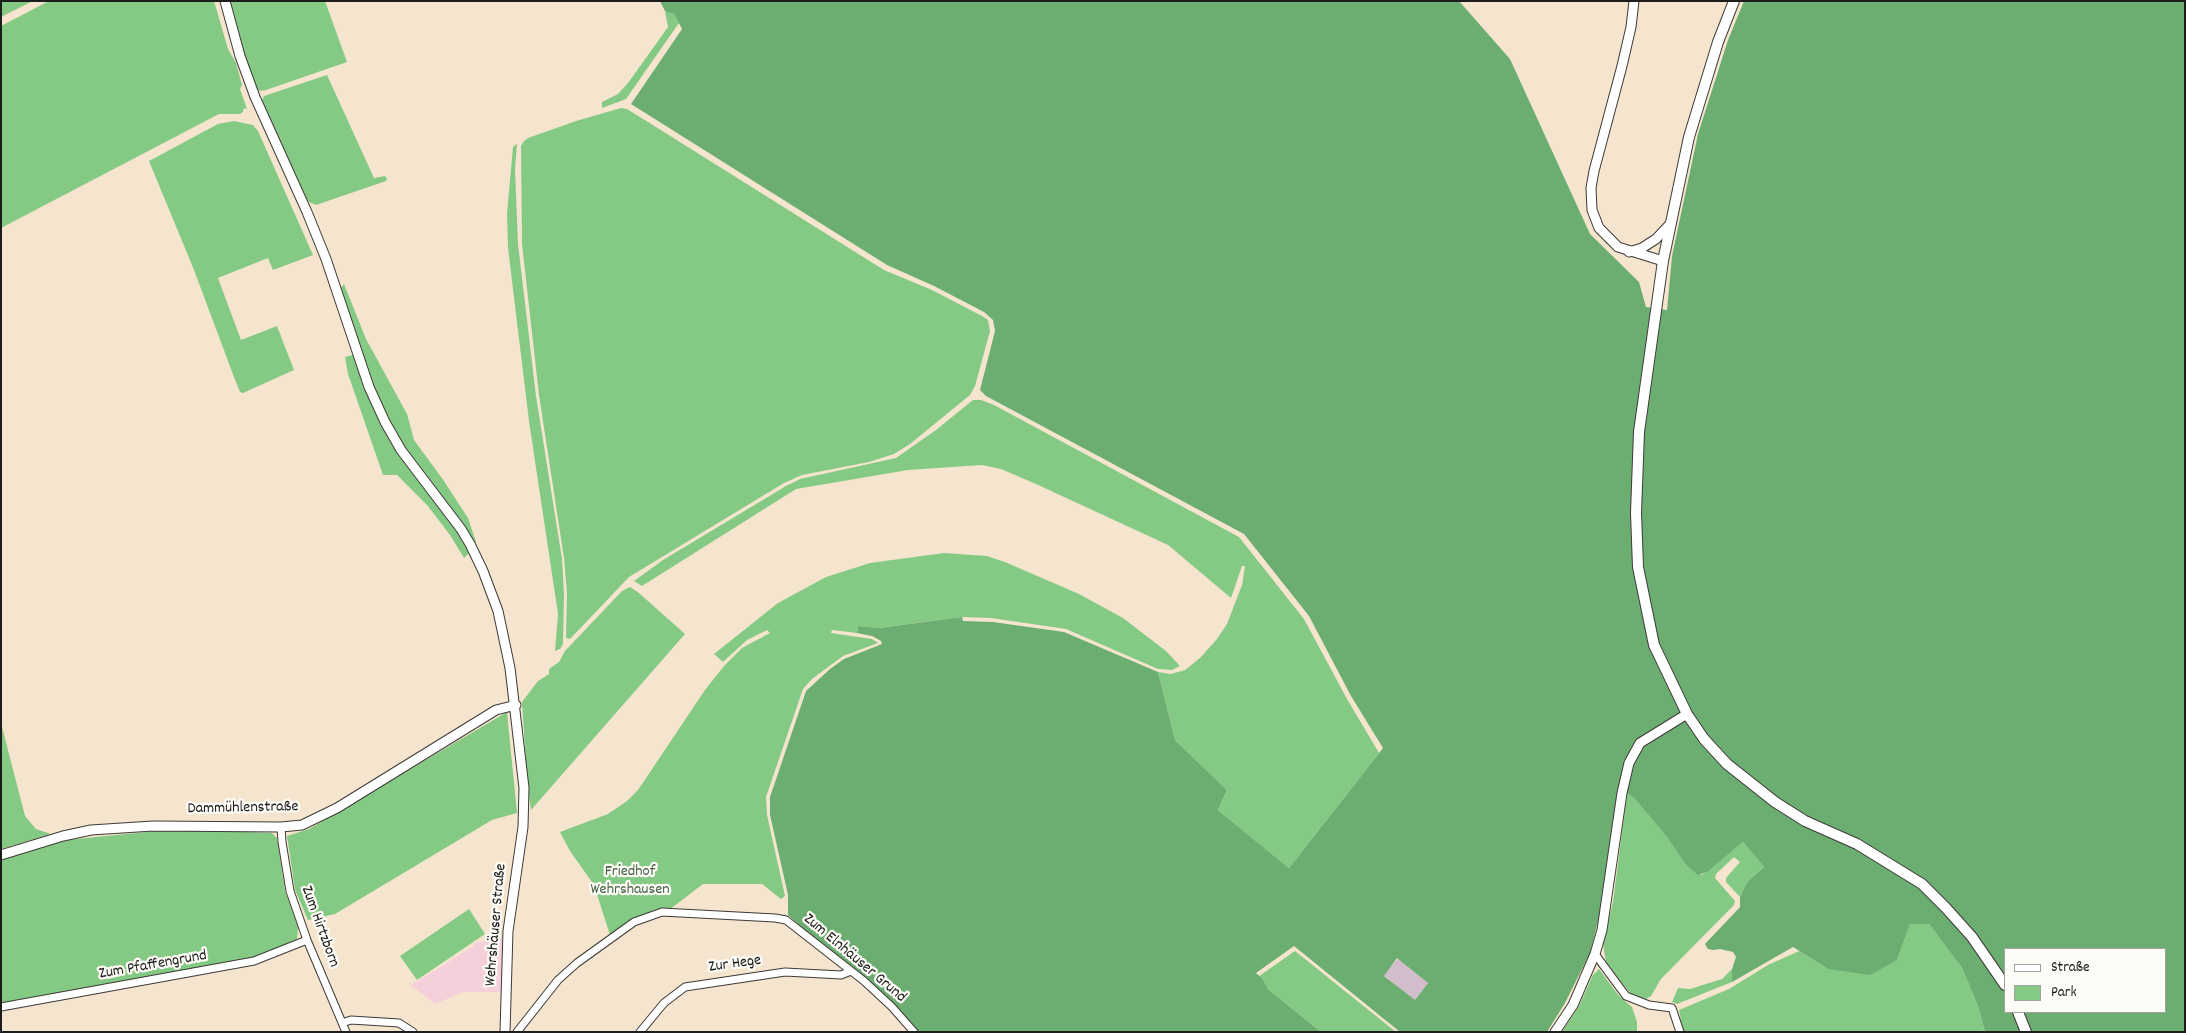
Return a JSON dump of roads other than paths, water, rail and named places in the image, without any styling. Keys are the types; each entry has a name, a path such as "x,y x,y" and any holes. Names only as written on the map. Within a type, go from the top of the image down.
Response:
{"main road":[{"path":"1734,1 1718,42 1689,137 1663,261 1639,432 1636,484 1638,558 1654,645 1687,714 1704,738 1727,764 1775,802 1805,821 1857,844 1922,884 1972,937 2004,984"},
{"path":"2018,1013 2026,1032"}],"street":[{"name":"Wehrshäuser Straße","path":"225,1 240,56 255,97 326,259 372,395 388,428 402,450 461,529 490,589 506,645 516,705 522,763 523,822 508,931 505,1032"},
{"path":"1634,1 1630,34 1594,171 1590,197 1594,218 1599,228 1614,244 1629,252 1663,261"},
{"path":"1629,252 1642,248 1656,239 1671,223"},
{"name":"Dammühlenstraße","path":"1,854 91,830 153,826 282,827 302,825 325,815 496,710 516,705"},
{"path":"1555,1032 1573,1005 1595,954 1608,899 1622,793 1629,763 1640,744 1687,714"},
{"name":"Zum Hirtzborn","path":"282,827 282,842 290,891 307,940 346,1032"},
{"name":"Zum Elnhäuser Grund","path":"517,1032 558,980 577,963 634,922 662,912 786,920 851,971 892,1007 914,1032"},
{"name":"Zum Pfaffengrund","path":"1,1007 254,961 307,940"},
{"path":"1595,954 1626,996 1649,1005 1672,1008 1680,1032"},
{"name":"Zur Hege","path":"640,1032 664,1003 685,987 785,972 841,975 851,971"},
{"path":"342,1024 351,1020 399,1023 413,1032"}],"park label":[{"name":"Friedhof Wehrshausen","path":"630,882"}]}
